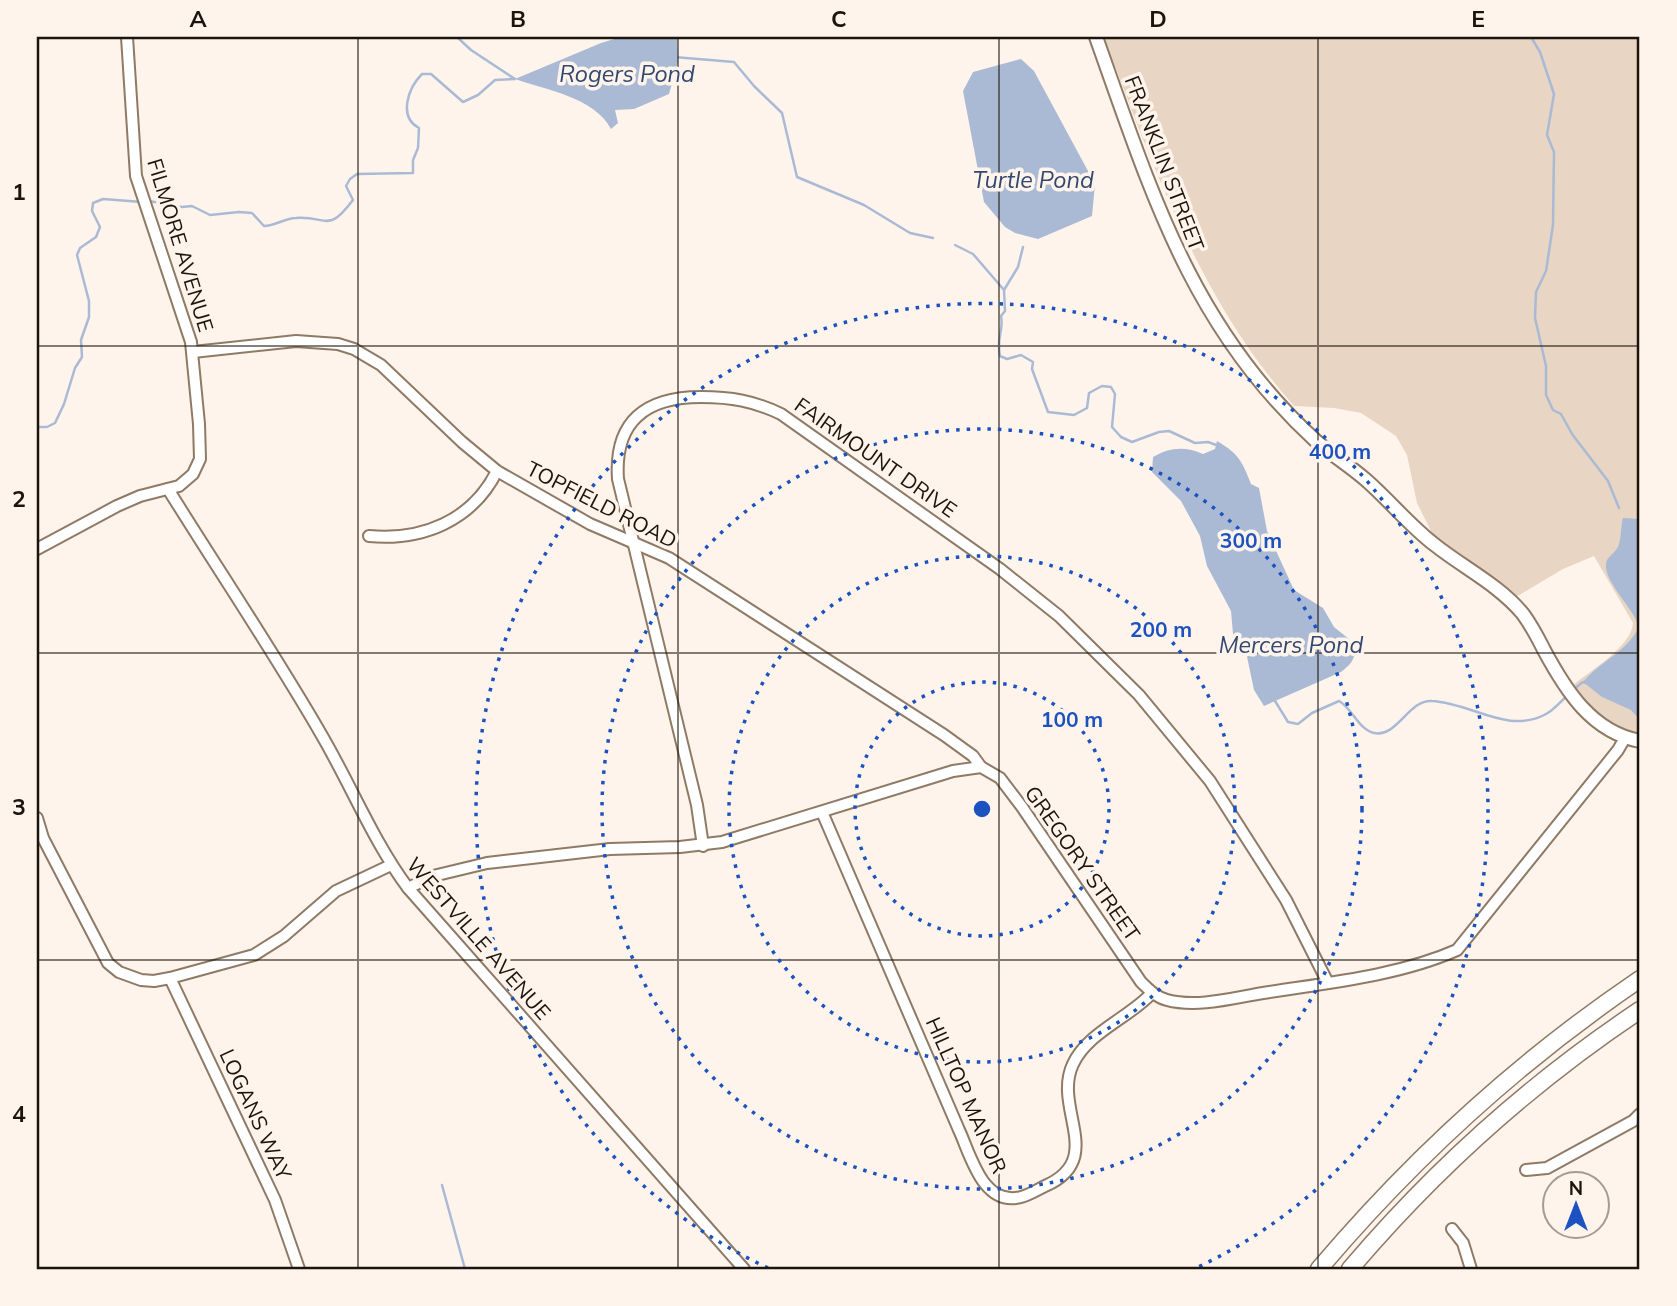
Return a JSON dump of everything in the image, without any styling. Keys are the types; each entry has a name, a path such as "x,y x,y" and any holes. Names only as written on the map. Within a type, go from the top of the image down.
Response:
{"highway":[{"path":"1318,1269 1381,1198 1472,1109 1560,1037 1640,979"},
{"path":"1350,1269 1417,1195 1495,1122 1570,1060 1640,1010"}],"main road":[{"name":"FRANKLIN STREET","path":"1097,37 1154,200 1194,284 1222,332 1275,400 1319,444 1367,481 1433,544 1502,593 1523,614 1570,694 1604,727 1625,738 1640,741"}],"street":[{"name":"FILMORE AVENUE","path":"37,549 117,506 187,480 197,468 200,459 200,424 193,352 184,316 134,164 127,37"},
{"name":"TOPFIELD ROAD","path":"193,352 296,341 338,344 354,349 382,365 462,442 497,471 590,524 669,558 933,727 973,756 981,767"},
{"name":"FAIRMOUNT DRIVE","path":"703,846 697,805 618,479 617,464 622,438 635,416 656,404 689,397 723,397 750,401 781,414 1000,569 1059,616 1139,695 1210,781 1286,900 1328,982"},
{"path":"369,536 412,536 447,524 481,497 497,471"},
{"name":"WESTVILLE AVENUE","path":"168,489 265,639 338,764 391,865 408,888 744,1269"},
{"path":"1152,993 1167,1000 1192,1002 1328,982 1430,962 1457,950 1625,738"},
{"path":"408,888 433,876 487,863 610,849 703,846 757,833 953,771 981,767"},
{"name":"GREGORY STREET","path":"981,767 1000,778 1022,807 1141,982 1152,993"},
{"name":"HILLTOP MANOR","path":"822,812 959,1130 982,1180 995,1195 1011,1199 1022,1197 1059,1180 1068,1172 1076,1157 1068,1083 1074,1062 1091,1042 1152,993"},
{"path":"37,818 43,838 108,963 119,972 141,980 170,978 254,955 269,947 335,891 391,865"},
{"name":"LOGANS WAY","path":"170,978 275,1200 299,1269"},
{"path":"1526,1170 1547,1168 1633,1121 1640,1114"},
{"path":"1451,1228 1463,1243 1471,1269"}],"shaded area":[{"path":"1104,37 1640,37 1640,734 1602,716 1573,685 1618,649 1631,632 1633,623 1594,556 1563,569 1516,597 1434,537 1417,503 1407,455 1396,436 1361,413 1334,408 1294,406 1261,365 1205,277 1182,230"}],"water":[{"name":"Rogers Pond","path":"621,37 677,37 678,62 669,94 634,109 615,110 618,123 611,129 593,109 581,102 515,79 601,43"},
{"name":"Turtle Pond","path":"1021,59 1034,71 1095,184 1092,216 1038,239 1015,233 1005,227 984,202 963,91 973,72"},
{"name":"Mercers Pond","path":"1217,441 1235,454 1251,484 1259,488 1267,531 1294,590 1323,608 1334,627 1354,643 1353,660 1341,672 1264,706 1254,690 1245,647 1233,634 1231,611 1207,566 1200,536 1181,501 1152,472 1153,457 1159,454 1184,449 1203,454 1215,449"},
{"path":"1623,518 1640,519 1640,720 1631,710 1602,697 1583,682 1627,644 1639,627 1609,579 1607,571 1607,560 1619,543"}],"waterway":[{"path":"457,37 471,50 515,79"},
{"path":"1531,37 1540,52 1554,94 1547,135 1554,152 1553,225 1546,271 1536,292 1535,318 1546,366 1546,395 1553,410 1561,414 1572,434 1608,481 1619,508"},
{"path":"674,57 734,62 782,113 797,177 864,205 910,233 933,238"},
{"path":"149,201 182,207 192,206 210,215 252,213 264,226 292,218 332,220 353,200 346,186 357,174 413,173 419,128 409,117 407,102 422,74 431,74 463,102 478,95 495,80 515,79"},
{"path":"37,427 47,427 55,423 75,368 82,357 81,340 89,317 89,301 77,255 80,248 96,237 100,227 92,211 93,203 103,199 142,202"},
{"path":"955,245 973,254 1004,290"},
{"path":"1023,247 1018,267 1004,290 1005,311 1001,316 1000,356 1007,359 1021,355 1033,362 1032,369 1048,412 1074,415 1087,408 1089,393 1102,386 1111,387 1115,394 1112,427 1121,437 1132,442 1169,431 1195,443 1208,442 1219,446"},
{"path":"1574,689 1583,682 1586,683"},
{"path":"1275,701 1288,722 1298,724 1312,713 1339,701 1364,728 1374,733 1382,733 1390,730 1424,702 1447,703 1504,720 1518,721 1532,720 1546,714 1567,696"},
{"path":"442,1185 465,1269"}]}
